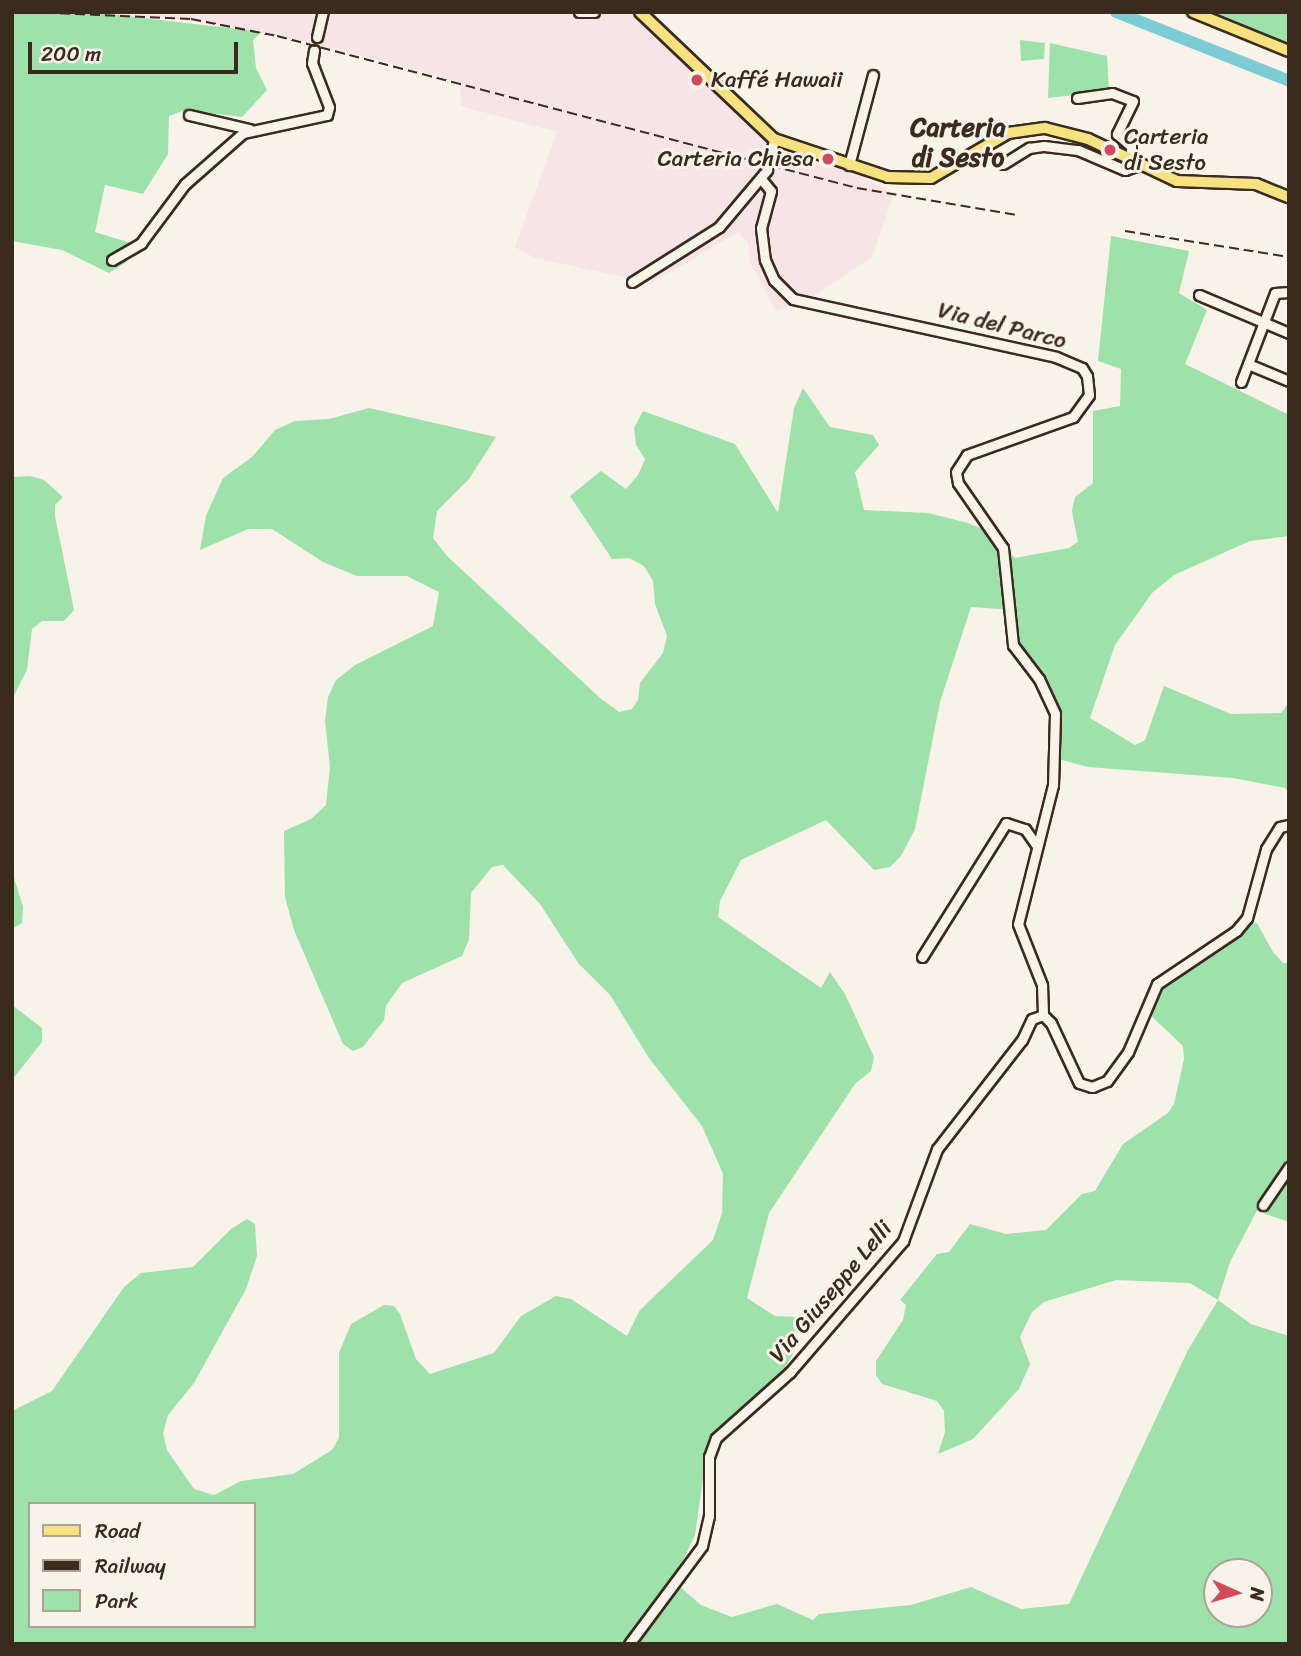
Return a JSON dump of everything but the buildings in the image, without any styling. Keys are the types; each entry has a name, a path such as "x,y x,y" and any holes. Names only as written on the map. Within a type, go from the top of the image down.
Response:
{"main road":[{"path":"640,12 774,139 900,180 931,178 1008,133 1034,127 1079,135 1177,181 1256,184 1289,197"},
{"path":"1193,12 1289,51"}],"street":[{"path":"317,37 323,12"},
{"path":"579,12 594,12"},
{"path":"189,116 249,129 283,127 327,115 329,107 312,63 314,50"},
{"path":"849,165 873,75"},
{"path":"1003,164 1029,148 1044,146 1078,150 1125,170 1135,163 1131,146 1117,134 1133,101 1112,93 1077,98"},
{"path":"112,260 141,243 185,184 249,129"},
{"path":"770,157 774,139"},
{"path":"632,282 708,235 762,180 767,170"},
{"name":"Via del Parco","path":"762,180 771,191 761,228 763,252 774,280 793,299 1056,357 1082,368 1087,376 1088,395 1073,417 967,455 956,472 958,483 1003,548 1013,645 1039,679 1055,714 1053,785 1018,924 1042,985 1043,1015"},
{"path":"1241,382 1275,293 1289,292"},
{"path":"1199,295 1289,333"},
{"path":"1248,364 1289,381"},
{"path":"922,957 1006,823 1025,829 1037,846"},
{"path":"1043,1015 1051,1023 1079,1083 1092,1087 1107,1081 1128,1052 1157,985 1236,932 1247,918 1266,849 1280,827 1289,825"},
{"name":"Via Giuseppe Lelli","path":"629,1644 702,1546 709,1516 709,1457 716,1438 790,1372 848,1307 865,1279 903,1241 942,1142 1022,1040 1032,1019 1043,1015"},
{"path":"1263,1205 1289,1167"}],"shaded area":[{"path":"93,12 642,12 658,36 776,139 776,150 852,171 894,194 872,257 805,302 776,310 750,262 748,242 738,232 652,283 535,258 515,247 557,132 461,106 460,82 349,52 212,23"}],"green space":[{"path":"93,12 262,32 253,40 256,68 267,90 242,117 185,110 169,116 168,154 143,194 105,185 95,232 137,245 125,263 109,273 62,250 12,241 12,14"},
{"path":"1192,12 1289,12 1289,53"},
{"path":"1020,40 1045,43 1044,59 1021,61"},
{"path":"1050,43 1107,56 1109,91 1048,98"},
{"path":"1111,236 1189,251 1179,293 1207,310 1185,364 1289,415 1289,536 1250,541 1174,575 1152,593 1115,645 1090,718 1135,745 1145,740 1164,686 1231,714 1281,713 1289,702 1289,793 1285,788 1233,778 1088,767 1058,759 1057,705 1039,668 1016,639 1012,610 971,607 940,702 915,829 901,856 890,867 874,870 826,820 741,860 720,901 718,917 821,988 830,972 845,994 874,1057 871,1071 855,1084 769,1213 747,1298 775,1316 800,1317 793,1354 776,1382 743,1407 707,1450 695,1535 673,1581 701,1605 732,1617 777,1604 813,1620 819,1614 911,1605 971,1587 1021,1609 1069,1604 1188,1350 1218,1300 1251,1324 1289,1336 1289,1644 12,1644 12,1411 52,1391 124,1287 141,1273 193,1267 231,1229 247,1219 255,1224 257,1256 246,1289 194,1383 168,1415 163,1433 167,1450 194,1489 214,1495 241,1481 293,1474 332,1450 339,1438 339,1353 351,1324 384,1305 394,1306 400,1314 416,1359 430,1374 494,1353 521,1316 556,1296 571,1299 627,1336 640,1310 713,1240 722,1213 723,1174 702,1126 649,1058 610,995 579,964 540,904 503,865 492,867 471,893 469,939 462,956 402,983 386,1006 384,1020 363,1047 353,1051 343,1044 294,930 285,897 284,831 311,819 326,805 330,767 325,721 328,697 336,680 355,665 433,626 439,592 407,576 357,576 323,562 272,529 248,529 200,550 206,516 223,478 252,457 275,430 295,421 329,419 369,408 496,437 469,479 437,511 433,538 447,556 599,697 619,712 632,709 638,700 640,683 663,653 667,636 655,604 653,581 644,566 629,558 612,559 570,496 601,471 626,489 638,475 645,459 636,445 634,428 643,411 735,444 778,513 794,408 803,388 830,427 873,435 879,445 855,472 864,510 928,513 968,523 992,533 1015,558 1069,548 1078,542 1072,511 1075,497 1093,483 1093,411 1120,406 1121,369 1098,361"},
{"path":"30,476 44,480 63,497 55,505 55,516 74,610 64,621 42,621 32,629 27,670 12,699 12,477"},
{"path":"12,871 23,907 22,923 12,929"},
{"path":"1257,923 1273,952 1283,963 1289,963 1289,1222 1263,1213 1262,1201 1230,1262 1218,1300 1190,1283 1116,1280 1044,1302 1032,1312 1020,1337 1030,1364 1019,1389 973,1439 938,1454 945,1432 944,1411 937,1401 882,1384 876,1375 876,1361 903,1320 906,1305 900,1300 937,1254 949,1252 970,1224 1006,1234 1046,1230 1082,1194 1095,1191 1123,1144 1168,1113 1174,1104 1184,1059 1183,1046 1147,1012 1154,990 1245,925"},
{"path":"12,1005 42,1028 42,1042 12,1080"}],"waterway":[{"path":"1116,12 1289,81"}],"railway":[{"path":"30,12 191,19 277,36 857,188 1017,215"},
{"path":"1125,231 1289,257"}],"place":[{"name":"Kaffé Hawaii","path":"697,80"},
{"name":"Carteria di Sesto","path":"1110,150"},
{"name":"Carteria Chiesa","path":"828,159"}],"district":[{"name":"Carteria di Sesto","path":"958,143"}]}
